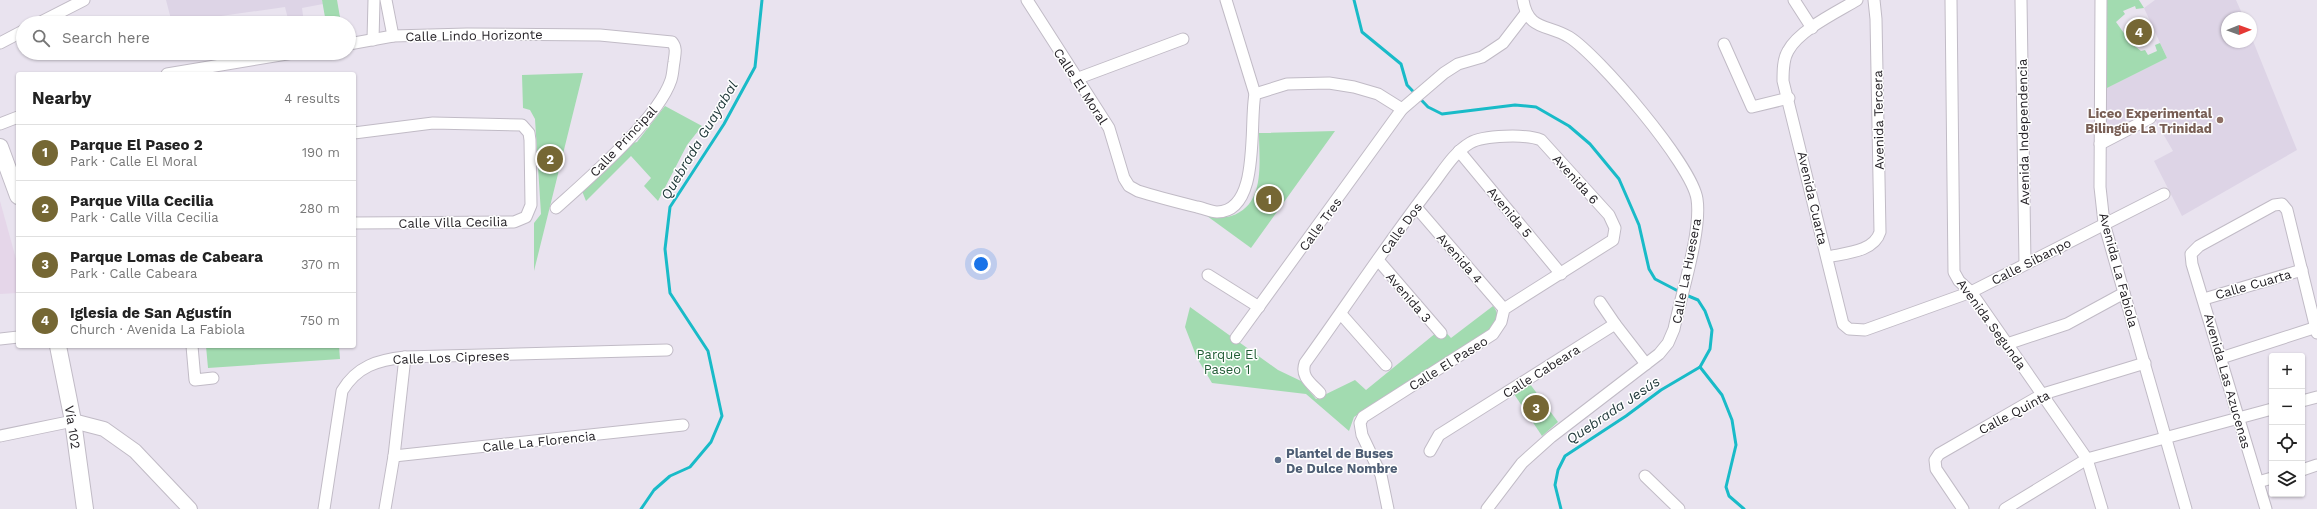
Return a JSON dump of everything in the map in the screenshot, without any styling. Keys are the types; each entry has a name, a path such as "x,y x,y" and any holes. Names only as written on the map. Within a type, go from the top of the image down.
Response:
{"main road":[{"path":"0,147 16,191"},
{"name":"Vía 102","path":"58,348 73,421 85,509"}],"street":[{"path":"53,16 84,0"},
{"path":"373,40 372,10 374,0"},
{"path":"386,0 393,36"},
{"name":"Calle El Moral","path":"1027,0 1076,79 1109,128 1124,178 1129,186 1138,191 1218,212 1235,205 1243,194 1250,175 1252,109 1255,94"},
{"path":"1226,0 1255,94 1287,84 1329,83 1354,87 1378,94 1402,109 1428,85 1458,64 1482,57 1503,43 1526,13"},
{"name":"Calle La Huesera","path":"1487,509 1522,463 1551,437 1659,354 1668,343 1674,329 1698,222 1697,198 1688,177 1666,141 1597,62 1568,36 1538,26 1526,13 1522,0"},
{"path":"1794,0 1812,28 1857,0"},
{"name":"Avenida Tercera","path":"1827,257 1868,247 1878,239 1880,232 1876,18 1874,0"},
{"name":"Avenida Segunda","path":"1951,0 1954,272 1959,281 1971,292 2087,459 2102,509"},
{"name":"Avenida Independencia","path":"2021,0 2025,264"},
{"name":"Avenida La Fabiola","path":"2101,0 2100,187 2104,223 2124,294 2146,363 2186,509"},
{"name":"Avenida Cuarta","path":"1812,28 1787,51 1783,81 1789,98 1843,324 1849,329"},
{"name":"Calle Lindo Horizonte","path":"356,43 393,36 467,34 600,35"},
{"path":"0,43 16,35"},
{"name":"Calle Principal","path":"556,208 652,114 672,79 676,51 675,45 672,42 600,35"},
{"path":"1076,79 1183,39"},
{"path":"1724,44 1752,107 1789,98"},
{"path":"178,72 246,60"},
{"path":"232,62 232,72"},
{"name":"Calle Tres","path":"1236,338 1402,109"},
{"path":"2100,144 2150,118"},
{"path":"0,124 16,119"},
{"name":"Calle Villa Cecilia","path":"356,133 433,124 522,125 528,133 530,140 531,205 526,217 514,222 356,223"},
{"name":"Calle Dos","path":"1320,393 1305,377 1303,369 1378,260 1459,151 1471,142 1531,136"},
{"name":"Avenida 6","path":"1531,136 1541,140 1610,215 1615,228 1612,240 1561,274"},
{"name":"Avenida 5","path":"1459,151 1561,274"},
{"name":"Calle Sibanpo","path":"1849,329 1865,330 1971,292 2104,223 2164,194"},
{"name":"Avenida Las Azucenas","path":"2266,509 2204,299 2192,264 2191,254 2199,246 2274,205 2282,204 2288,210 2302,270"},
{"name":"Avenida 4","path":"1416,207 1504,309"},
{"name":"Avenida 3","path":"1378,260 1441,333"},
{"path":"2221,358 2317,329 2302,270"},
{"name":"Calle Cuarta","path":"2204,299 2302,270"},
{"path":"1504,309 1561,274"},
{"path":"1208,275 1259,307"},
{"path":"2007,344 2067,324 2124,294"},
{"path":"1600,302 1646,364"},
{"name":"Calle El Paseo","path":"1388,509 1381,475 1362,435 1360,423 1363,417 1493,334 1501,322 1504,309"},
{"path":"1341,314 1386,365"},
{"name":"Calle Cabeara","path":"1430,451 1439,435 1615,324"},
{"path":"0,339 16,337"},
{"path":"192,348 195,380 213,378"},
{"name":"Calle Los Cipreses","path":"324,509 342,391 348,381 367,365 383,360 405,357 667,350"},
{"path":"385,509 394,456 405,357"},
{"name":"Calle Quinta","path":"1962,509 1936,469 1935,460 1939,454 2043,394 2146,363"},
{"path":"2305,400 2317,397"},
{"path":"2004,509 2087,459 2269,410"},
{"path":"0,436 73,421 104,430 135,451 190,509"},
{"name":"Calle La Florencia","path":"394,456 683,425"},
{"path":"2305,469 2317,465"},
{"path":"1645,476 1679,509"},
{"path":"2258,482 2269,479"}],"shaded area":[{"path":"166,0 322,0 323,4 302,8 303,16 287,16 285,7 221,16 170,16"},
{"name":"Liceo Experimental Bilingüe La Trinidad","path":"2155,0 2236,0 2241,12 2221,12 2221,48 2256,48 2297,150 2182,216 2154,161 2173,151 2148,108 2107,132 2105,89 2167,58 2144,8"},
{"path":"0,201 16,259 16,293 0,294"}],"green space":[{"path":"322,0 337,0 340,16 325,16"},
{"path":"2107,0 2139,0 2144,8 2136,9 2135,6 2123,11 2125,14 2116,22 2131,43 2141,51 2145,50 2148,55 2157,51 2155,45 2160,43 2167,58 2105,89"},
{"path":"583,73 534,271 534,223 541,214 535,119 530,110 523,108 522,75"},
{"path":"665,106 702,126 687,145 658,201 644,186 651,178 631,156 586,201 582,191 629,144 637,142"},
{"path":"1335,131 1251,248 1207,216 1231,216 1242,210 1250,202 1255,193 1258,181 1260,157 1259,133"},
{"name":"Parque El Paseo 1","path":"1493,306 1498,316 1493,327 1354,417 1349,431 1306,394 1212,383 1197,358 1185,327 1190,307 1278,370 1301,381 1316,399 1355,380 1366,390 1442,328 1451,338"},
{"path":"206,348 339,348 340,359 208,368"},
{"path":"1530,384 1558,422 1542,436 1514,394"}],"waterway":[{"name":"Quebrada Guayabal","path":"641,509 654,490 670,476 690,467 711,442 722,416 708,351 670,293 665,249 670,207 724,124 755,67 762,0"},
{"path":"1354,0 1362,32 1401,64 1407,85 1428,107 1442,114 1515,105 1536,107 1569,126 1590,144 1619,179 1639,225 1649,269 1655,279 1680,292"},
{"path":"1686,295 1698,300 1705,311 1712,330 1710,349 1700,367"},
{"path":"1700,367 1722,395 1732,420 1736,445 1726,487 1729,496 1744,509"},
{"name":"Quebrada Jesús","path":"1561,509 1555,485 1558,470 1565,456 1626,416 1661,390 1700,367"}],"place":[{"name":"Iglesia de San Agustín","path":"2139,32"},
{"name":"Liceo Experimental Bilingüe La Trinidad","path":"2220,120"},
{"name":"Parque Villa Cecilia","path":"550,159"},
{"name":"Parque El Paseo 2","path":"1269,199"},
{"name":"Parque Lomas de Cabeara","path":"1536,408"},
{"name":"Plantel de Buses De Dulce Nombre","path":"1278,460"}]}
